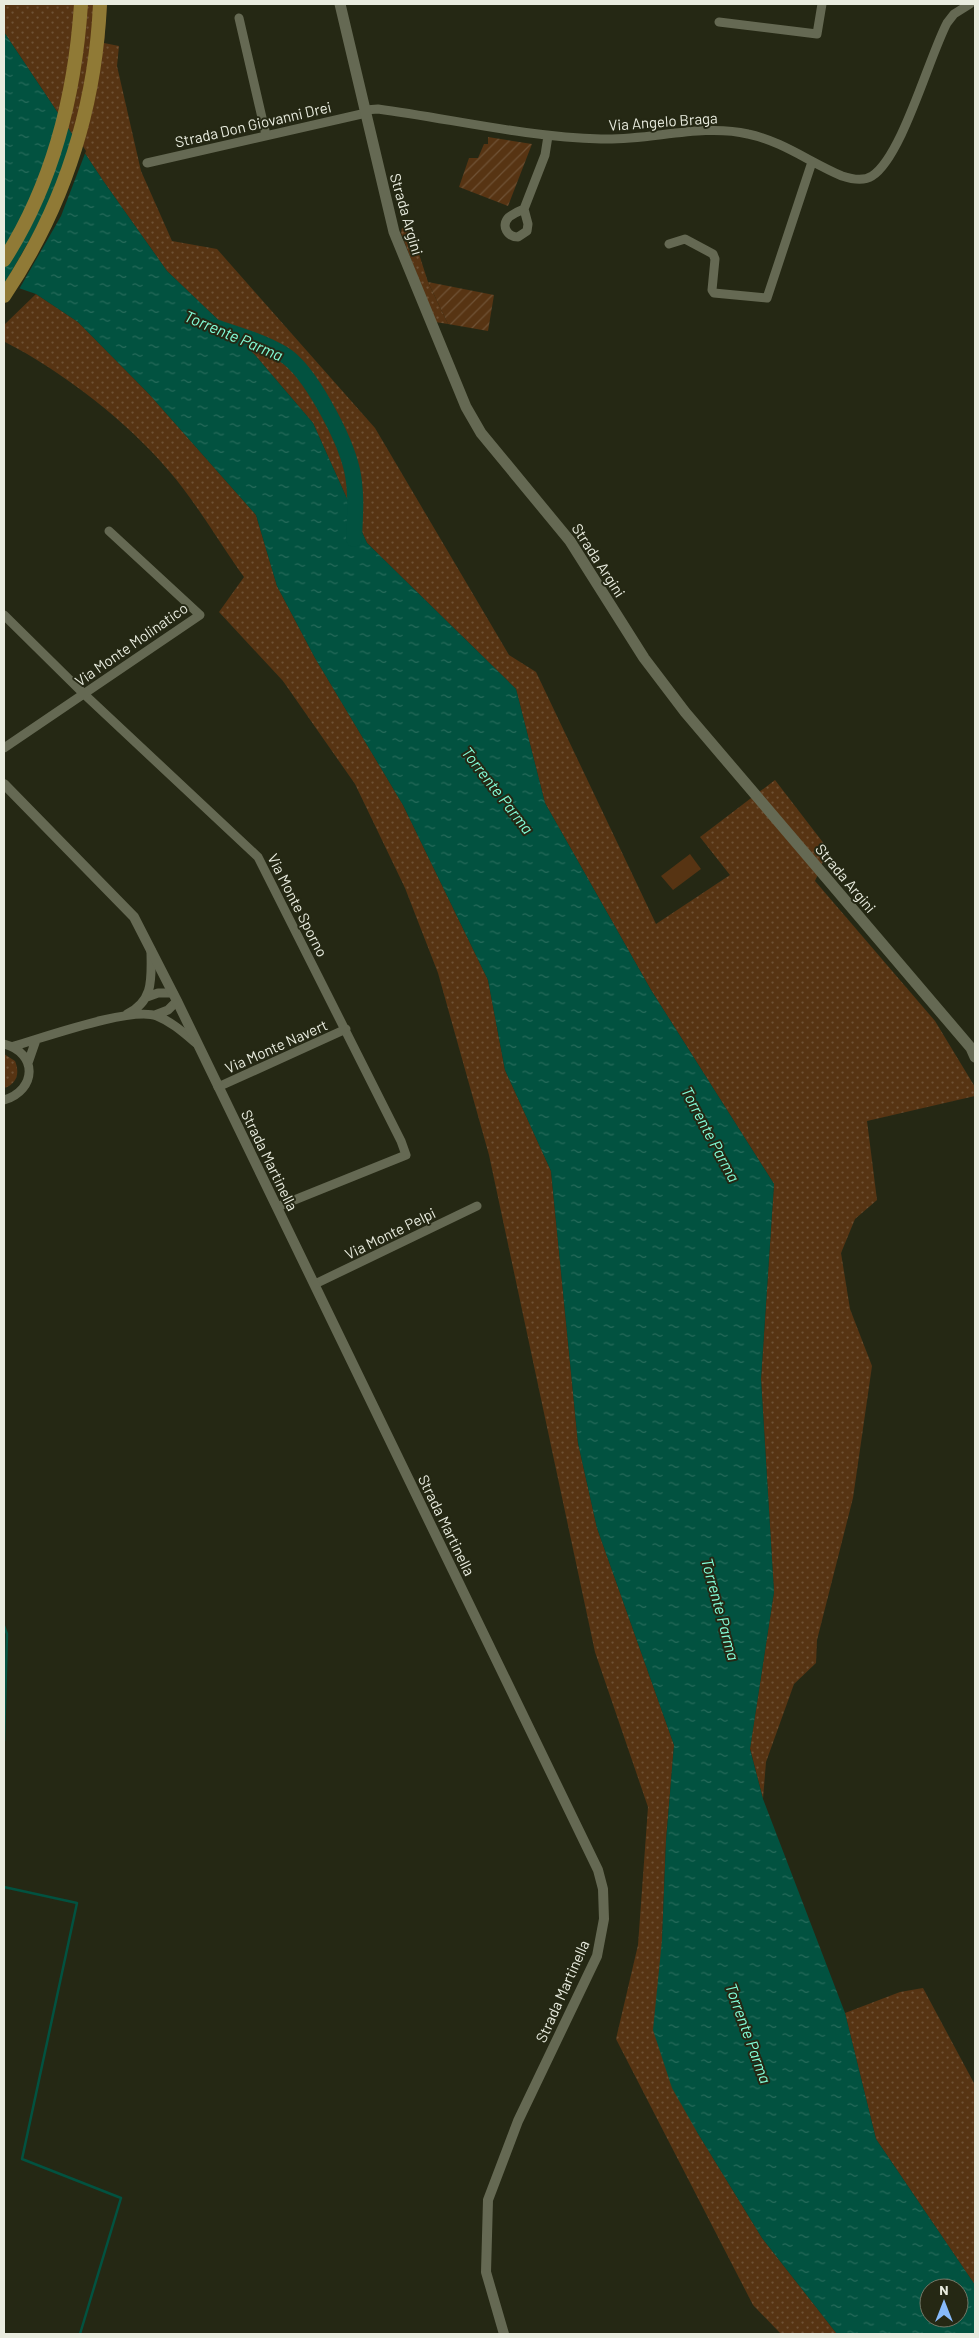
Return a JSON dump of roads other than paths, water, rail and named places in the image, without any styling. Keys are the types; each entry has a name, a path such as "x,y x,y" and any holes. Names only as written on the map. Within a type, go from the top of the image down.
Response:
{"highway":[{"path":"4,260 30,215 56,150 68,105 78,42 81,4"},
{"path":"4,296 40,237 70,170 88,105 97,43 100,4"}],"main road":[{"name":"Strada Argini","path":"340,4 397,243 456,385 477,427 570,541 644,658 685,712 971,1048 975,1057"}],"street":[{"path":"719,22 817,34 822,4"},
{"name":"Via Angelo Braga","path":"365,111 386,110 548,136 613,140 711,130 730,131 761,137 835,174 853,179 867,178 878,171 887,160 903,128 947,23 954,14 970,4"},
{"path":"239,18 266,135"},
{"name":"Strada Don Giovanni Drei","path":"147,163 365,111"},
{"path":"524,209 545,155 548,136"},
{"path":"669,244 685,239 713,254 715,259 712,290 714,293 767,298 812,162"},
{"name":"Via Monte Molinatico","path":"4,748 200,615 109,531"},
{"name":"Via Monte Sporno","path":"4,615 84,694 258,857 346,1029 406,1154 277,1208"},
{"name":"Strada Martinella","path":"4,784 134,917 315,1284 598,1870 603,1889 604,1919 597,1956 518,2121 488,2200 486,2272 504,2334"},
{"path":"123,1016 139,1008 147,997 152,974 151,950"},
{"path":"4,1044 14,1046 123,1016 156,1015 168,1010 175,997 158,993 147,997"},
{"path":"156,1015 172,1024 196,1043"},
{"name":"Via Monte Navert","path":"218,1087 346,1029"},
{"path":"28,1063 36,1040"},
{"path":"4,1100 16,1096 23,1090 29,1073 28,1063 23,1054 14,1046"},
{"name":"Via Monte Pelpi","path":"315,1284 477,1206"}],"water":[{"path":"4,32 104,182 167,271 255,355 313,423 367,543 516,689 545,803 651,990 774,1184 761,1379 774,1592 750,1749 763,1799 845,2013 876,2139 975,2285 975,2334 837,2334 762,2238 672,2088 653,2030 662,1940 666,1841 674,1745 597,1528 578,1443 551,1171 505,1070 488,980 403,805 315,658 277,586 256,515 149,394 78,322 36,294 4,283"}],"waterway":[{"name":"Torrente Parma","path":"212,326 275,349 293,362 315,390 342,441 352,470 355,496 354,539"},
{"path":"4,1626 7,1634 4,1741"},
{"path":"4,1887 77,1903 22,2159 121,2198 80,2334"}]}
